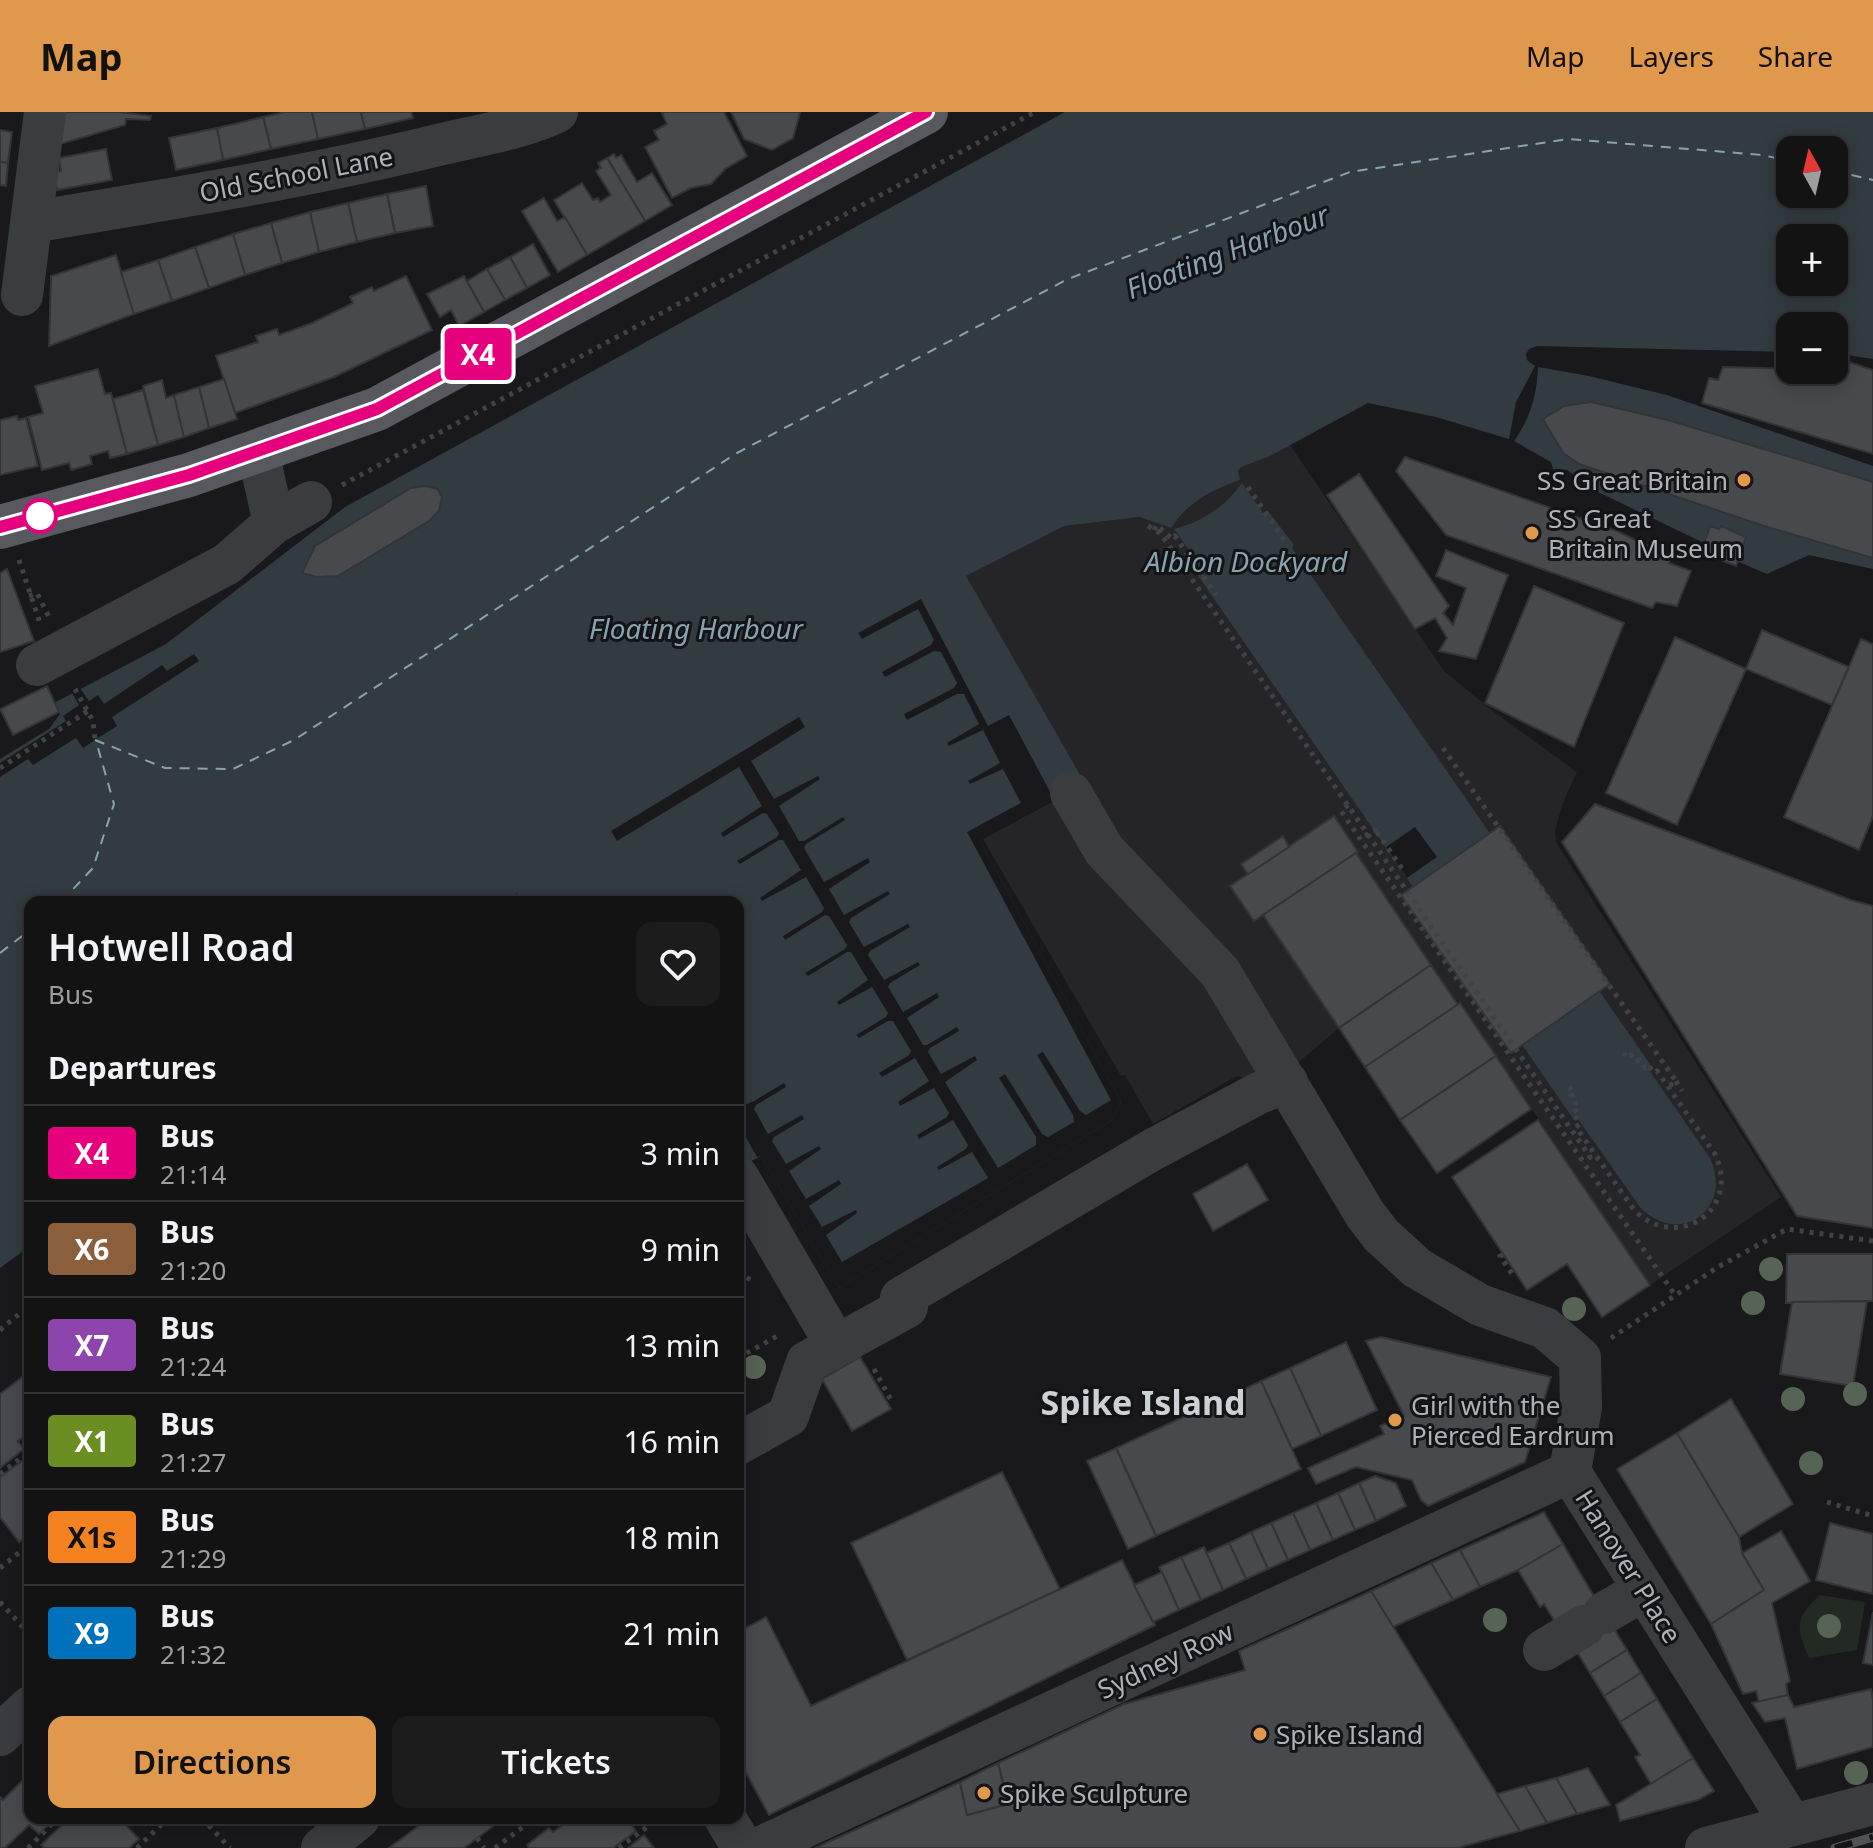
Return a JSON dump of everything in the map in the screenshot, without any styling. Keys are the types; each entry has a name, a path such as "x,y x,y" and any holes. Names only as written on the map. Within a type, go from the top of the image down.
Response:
{"main road":[{"path":"4,526 189,475 377,409 926,112"}],"street":[{"path":"16,281 32,222 45,112"},
{"name":"Old School Lane","path":"32,222 200,194 389,157 523,124 557,112"},
{"path":"258,452 274,523"},
{"path":"54,673 227,564 274,523 311,502"},
{"path":"1071,793 1104,850 1220,972 1365,1214 1381,1235 1417,1268 1480,1305 1545,1328 1580,1358"},
{"path":"744,1441 788,1416 807,1362 907,1307 901,1298 1090,1186 1259,1093 1287,1082"},
{"path":"744,1187 836,1345"},
{"name":"Hanover Place","path":"1580,1358 1581,1407 1570,1472 1792,1825"},
{"name":"Sydney Row","path":"759,1848 1570,1472"},
{"path":"1544,1650 1644,1590"},
{"path":"0,1735 24,1713"},
{"path":"1706,1848 1873,1804"},
{"path":"322,1848 352,1824"},
{"path":"729,1824 743,1848"}],"path":[{"path":"311,502 1035,112"},
{"path":"1248,487 1285,541"},
{"path":"1148,526 1154,530 1157,525 1169,541 1348,805 1393,864 1634,1210 1646,1222 1662,1227 1678,1228 1694,1224 1717,1203 1722,1187 1722,1169 1715,1154 1657,1071 1654,1073 1648,1065 1645,1068 1631,1055 1627,1058 1622,1050"},
{"path":"4,526 33,608"},
{"path":"1169,541 1175,536 1216,595"},
{"path":"54,673 88,711 93,721 95,740"},
{"path":"0,768 88,711"},
{"path":"1443,748 1682,1091"},
{"path":"1348,805 1341,811 1363,838 1675,1295"},
{"path":"1363,838 1375,830 1403,870"},
{"path":"1668,1087 1676,1081"},
{"path":"1569,1087 1575,1094 1571,1096 1580,1124 1576,1127 1590,1157 1583,1162"},
{"path":"1580,1358 1718,1267 1787,1229 1873,1241"},
{"path":"1503,1255 1500,1256 1512,1274"},
{"path":"0,1330 24,1310"},
{"path":"873,1368 891,1400 887,1403"},
{"path":"0,1474 24,1456"},
{"path":"1827,1502 1873,1516"},
{"path":"0,1568 24,1549"},
{"path":"0,1602 24,1628"},
{"path":"28,1848 52,1824"},
{"path":"137,1848 162,1824"},
{"path":"208,1824 230,1848"},
{"path":"495,1848 527,1824"},
{"path":"619,1848 651,1824"},
{"path":"477,1838 484,1848"}],"shaded area":[{"path":"1290,445 1444,671 1494,712 1577,772 1563,803 1555,830 1556,842 1781,1197 1650,1285 1461,1003 1458,1005 1431,966 1339,1028 1300,1061 1264,1082 1237,1076 1153,1124 1125,1075 1121,1076 983,839 1086,785 965,576 1063,526 1140,517 1171,527 1197,501 1224,485 1240,480 1238,471 1241,467"},
{"path":"1820,1595 1865,1602 1857,1650 1809,1658 1800,1624 1805,1610"}],"water":[{"name":"Floating Harbour","path":"1065,112 1873,112 1873,359 1848,355 1848,312 1776,312 1776,352 1537,346 1526,354 1527,360 1535,366 1516,402 1509,439 1436,417 1368,403 1270,456 1241,467 1238,471 1240,480 1201,498 1171,528 1140,517 1064,526 966,576 1086,785 980,841 1121,1102 1112,1120 839,1288 761,1156 744,1165 744,896 519,896 517,893 513,896 24,896 24,1250 0,1268 0,759 49,729 60,714 54,703 166,644 345,507"},
{"path":"1538,367 1667,395 1873,466 1873,569 1809,555 1767,574 1739,562 1736,566 1700,554 1702,542 1598,492 1567,470 1553,469 1551,462 1514,441 1532,406"},
{"name":"Albion Dockyard","path":"1242,483 1263,513 1268,511 1294,545 1292,548 1652,1067 1649,1070 1710,1158 1715,1193 1709,1207 1699,1217 1686,1223 1671,1224 1655,1219 1640,1207 1578,1119 1574,1120 1190,564 1196,560 1174,529 1212,512 1229,499"}],"pier":[{"path":"921,599 988,726 1009,715 1055,801 980,841 1121,1102 1112,1120 839,1288 761,1156 757,1157 744,1134 744,1105 784,1083 786,1087 754,1109 768,1134 802,1115 804,1119 772,1141 786,1164 819,1146 821,1149 789,1171 806,1199 839,1180 841,1184 809,1206 822,1227 856,1210 857,1213 826,1235 842,1262 988,1178 972,1152 939,1170 937,1167 968,1145 953,1120 919,1139 917,1135 949,1113 934,1088 900,1106 898,1102 929,1081 915,1058 882,1077 879,1073 911,1051 893,1021 859,1038 856,1035 888,1013 872,987 839,1005 837,1002 868,980 851,952 808,976 805,973 847,945 829,916 825,915 785,940 783,936 824,908 806,877 762,901 760,898 801,870 783,840 740,864 737,861 779,833 767,814 763,813 723,837 721,833 762,806 739,767 617,841 611,831 799,717 805,727 751,761 774,799 818,776 820,779 779,806 799,841 843,817 845,820 804,848 824,882 868,858 870,862 829,889 844,915 888,891 890,894 849,922 864,947 908,924 910,927 868,955 884,980 918,962 920,965 888,987 903,1012 937,993 939,997 907,1018 923,1045 957,1027 959,1031 928,1052 941,1074 975,1056 977,1060 945,1082 998,1168 1036,1145 1036,1137 999,1078 1005,1074 1042,1134 1048,1137 1074,1122 1073,1115 1037,1055 1043,1052 1080,1111 1086,1115 1111,1100 967,832 1021,803 1003,769 970,784 968,781 1000,763 983,730 949,746 947,743 979,724 964,694 957,694 907,720 904,714 954,688 957,683 941,652 934,651 885,677 882,672 931,645 934,640 918,609 862,639 858,633"},
{"path":"194,654 199,661 112,717 117,726 83,748 76,738 33,765 28,759 0,777 0,763 66,721 63,716 79,705 72,693 76,690 80,688 89,701 98,695 104,704 162,665 167,671"},
{"path":"1415,827 1437,857 1407,878 1386,847"}],"building":[{"path":"64,112 119,112 151,116 150,120 126,119 125,125 60,144"},
{"path":"285,112 312,112 318,139 271,149 263,117"},
{"path":"312,112 361,112 365,129 318,139"},
{"path":"361,112 411,112 413,118 365,129"},
{"path":"664,112 724,112 747,156 725,169 711,184 691,188 672,198 645,147 659,140 654,131 667,124"},
{"path":"731,112 800,113 793,138 772,150 744,139"},
{"path":"263,117 271,149 223,160 217,128"},
{"path":"217,128 223,160 176,170 169,138"},
{"path":"0,130 12,132 8,163 0,162"},
{"path":"106,149 112,180 57,190 54,172 61,171 59,158"},
{"path":"614,154 616,158 621,155 637,182 652,173 672,205 645,221 607,158"},
{"path":"607,158 645,221 587,255 554,200 582,183 593,200 598,198 600,202 611,195 596,171 601,168 598,163"},
{"path":"0,162 8,163 6,186 0,185"},
{"path":"426,186 433,226 395,233 387,194"},
{"path":"387,194 395,233 357,242 348,203"},
{"path":"544,198 557,221 565,217 587,255 558,272 522,211"},
{"path":"348,203 357,242 319,252 310,212"},
{"path":"310,212 319,252 282,263 271,223"},
{"path":"271,223 282,263 245,275 233,234"},
{"path":"233,234 245,275 209,288 195,247"},
{"path":"533,244 550,275 527,288 510,257"},
{"path":"195,247 209,288 172,301 158,260"},
{"path":"116,255 134,314 49,346 51,276"},
{"path":"510,257 527,288 505,300 487,269"},
{"path":"158,260 172,301 134,314 121,272"},
{"path":"487,269 505,300 484,312 467,281"},
{"path":"406,276 432,330 334,377 235,413 216,356 258,342 256,336 277,329 279,335 312,323 353,303 350,297 372,287 374,291"},
{"path":"464,276 484,312 459,326 451,310 440,317 427,294"},
{"path":"1848,362 1873,370 1873,454 1702,403 1709,378 1718,380 1723,367 1776,368 1776,384 1848,384"},
{"path":"98,369 105,394 111,393 127,454 110,458 108,451 90,456 92,464 71,470 69,463 42,470 28,417 43,413 35,386"},
{"path":"224,379 237,419 209,428 199,387"},
{"path":"162,380 166,398 174,395 184,437 158,445 143,386"},
{"path":"199,387 209,428 184,437 174,395"},
{"path":"143,390 158,445 127,454 113,399"},
{"name":"SS Great Britain","path":"1591,402 1668,420 1873,482 1873,558 1764,526 1579,464 1563,453 1543,419 1564,406"},
{"path":"17,416 18,420 26,418 38,466 0,475 0,420"},
{"name":"SS Great Britain Museum","path":"1405,457 1617,531 1671,557 1669,563 1691,571 1677,606 1656,602 1652,608 1446,535 1396,471"},
{"path":"1359,474 1449,606 1443,613 1453,625 1466,588 1436,576 1446,550 1508,575 1476,659 1439,651 1447,638 1435,618 1415,629 1327,495"},
{"path":"426,486 438,489 442,497 439,511 429,521 338,576 317,577 302,573 315,546 411,488"},
{"path":"1710,526 1719,529 1721,526 1746,537 1736,566 1701,552"},
{"path":"7,569 34,641 0,652 0,573"},
{"path":"1534,586 1624,623 1574,747 1485,703"},
{"path":"1762,630 1849,667 1832,705 1746,669"},
{"path":"1675,637 1746,669 1677,825 1606,793"},
{"path":"1861,639 1873,644 1873,816 1859,850 1784,817"},
{"path":"47,686 59,712 13,735 0,709"},
{"path":"1595,804 1873,906 1873,1228 1797,1216 1562,842"},
{"path":"1334,816 1358,852 1254,921 1230,886"},
{"path":"1500,826 1610,984 1511,1053 1401,895"},
{"path":"1283,836 1289,847 1248,874 1241,864"},
{"path":"1356,853 1431,965 1339,1028 1263,915"},
{"path":"1431,965 1458,1005 1365,1067 1339,1028"},
{"path":"1460,1003 1496,1056 1400,1120 1365,1067"},
{"path":"1496,1056 1531,1109 1437,1173 1400,1120"},
{"path":"1538,1120 1650,1285 1602,1317 1567,1264 1527,1290 1452,1177"},
{"path":"1247,1164 1268,1200 1213,1231 1193,1194"},
{"path":"1787,1254 1873,1254 1873,1301 1786,1303"},
{"path":"1867,1301 1853,1386 1780,1374 1792,1302"},
{"path":"1381,1337 1551,1377 1525,1462 1428,1506 1421,1500 1412,1480 1356,1467 1316,1484 1308,1468 1384,1434 1380,1426 1404,1416 1366,1341"},
{"path":"1346,1342 1377,1410 1321,1436 1290,1368"},
{"path":"860,1357 891,1409 852,1431 822,1379"},
{"path":"1290,1368 1321,1436 1292,1449 1261,1381"},
{"path":"24,1376 24,1436 18,1441 24,1449 0,1468 0,1394"},
{"path":"1261,1381 1301,1469 1156,1536 1116,1448"},
{"path":"1731,1399 1793,1504 1739,1537 1677,1433"},
{"path":"1677,1433 1739,1537 1742,1553 1764,1590 1711,1624 1617,1469"},
{"path":"1116,1448 1156,1536 1128,1549 1087,1461"},
{"path":"24,1459 24,1538 19,1542 0,1517 0,1477"},
{"path":"1002,1472 1060,1589 907,1660 851,1543"},
{"path":"1375,1476 1396,1483 1406,1506 1376,1521 1359,1483"},
{"path":"1359,1483 1376,1521 1355,1530 1338,1493"},
{"path":"1338,1493 1355,1530 1333,1540 1316,1503"},
{"path":"1316,1503 1333,1540 1310,1550 1293,1513"},
{"path":"1544,1512 1563,1544 1480,1587 1460,1550"},
{"path":"1293,1513 1310,1550 1288,1560 1271,1523"},
{"path":"1271,1523 1288,1560 1268,1569 1251,1532"},
{"path":"1830,1523 1873,1534 1873,1594 1816,1580"},
{"path":"1781,1531 1810,1581 1772,1603 1790,1681 1786,1684 1788,1695 1759,1702 1756,1691 1743,1694 1711,1624 1764,1590 1742,1553"},
{"path":"1251,1532 1268,1569 1246,1579 1229,1543"},
{"path":"1229,1543 1246,1579 1223,1590 1206,1553"},
{"path":"1563,1544 1599,1605 1559,1628 1544,1604 1540,1607 1518,1570"},
{"path":"1204,1547 1223,1590 1201,1600 1181,1557"},
{"path":"1460,1550 1480,1587 1453,1600 1431,1563"},
{"path":"1181,1557 1201,1600 1179,1610 1159,1567"},
{"path":"1122,1560 1155,1625 769,1815 744,1769 744,1629 766,1617 811,1706"},
{"path":"1431,1563 1453,1600 1393,1627 1371,1591"},
{"path":"1162,1572 1179,1610 1153,1622 1134,1585"},
{"name":"Spike Island","path":"1371,1591 1520,1831 1457,1848 815,1848 960,1782 967,1815 1008,1804 998,1763 1124,1704 1245,1670 1239,1651"},
{"path":"1873,1612 1873,1665 1863,1663"},
{"path":"1611,1624 1627,1650 1590,1673 1574,1647"},
{"path":"1627,1650 1641,1673 1604,1696 1590,1673"},
{"path":"1641,1673 1657,1699 1620,1722 1604,1696"},
{"path":"1871,1689 1873,1747 1797,1769 1785,1718 1765,1722 1752,1703 1788,1695 1794,1707"},
{"path":"1657,1699 1693,1758 1651,1784 1635,1757 1640,1755 1620,1722"},
{"path":"1693,1758 1714,1791 1698,1800 1620,1821 1616,1805"},
{"name":"Spike Sculpture","path":"998,1763 1008,1804 967,1815 960,1782"},
{"path":"1588,1768 1610,1805 1577,1814 1556,1778"},
{"path":"1556,1778 1577,1814 1547,1823 1525,1786"},
{"path":"24,1779 24,1824 50,1824 39,1834 29,1825 5,1848 0,1848 0,1797 3,1800"},
{"path":"1525,1786 1547,1823 1520,1831 1497,1794"},
{"path":"63,1824 125,1824 139,1839 129,1848 44,1848 41,1845"},
{"path":"421,1824 496,1824 464,1848 389,1848"},
{"path":"564,1824 631,1824 636,1831 613,1848 529,1848 527,1845 549,1828 553,1832"},
{"path":"644,1835 654,1848 628,1848"}],"ferry route":[{"path":"95,740 165,768 233,769 294,740 737,453 1068,279 1350,172 1568,139 1776,158"},
{"path":"1848,174 1873,180"},
{"path":"67,896 93,868 114,804 96,741"},
{"path":"0,953 24,935"}],"railway":[{"path":"1835,1848 1873,1837"}],"bus line":[{"name":"X4","path":"0,527 189,475 377,409 926,112"}],"place":[{"name":"SS Great Britain","path":"1744,480"},
{"name":"SS Great Britain Museum","path":"1532,533"},
{"name":"Girl with the Pierced Eardrum","path":"1395,1420"},
{"name":"Spike Island","path":"1260,1734"},
{"name":"Spike Sculpture","path":"984,1793"}],"district":[{"name":"Spike Island","path":"1143,1402"}]}
